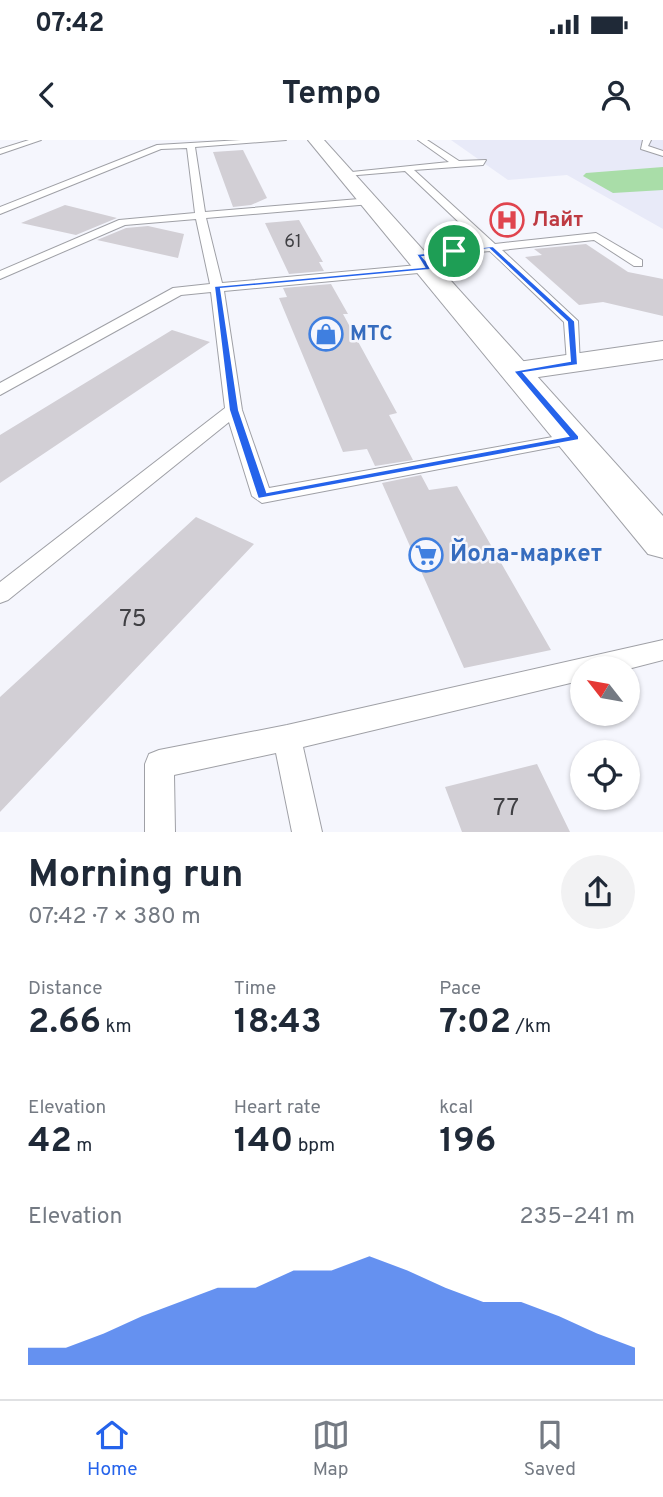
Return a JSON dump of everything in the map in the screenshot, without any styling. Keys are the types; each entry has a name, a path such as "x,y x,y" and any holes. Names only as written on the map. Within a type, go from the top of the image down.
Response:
{"main road":[{"path":"316,140 518,371 663,543"},
{"path":"518,371 663,350"}],"lane":[{"path":"0,152 37,140"},
{"path":"210,145 221,140"},
{"path":"0,211 160,148 282,140"},
{"path":"422,140 457,164"},
{"path":"647,140 644,146 663,155"},
{"path":"191,146 200,214 217,287 234,410 262,496 575,438"},
{"path":"346,173 483,162"},
{"path":"407,168 571,321 575,363"},
{"path":"0,275 123,222 371,201"},
{"path":"0,390 178,291 424,262 490,247 596,236 638,263"},
{"path":"0,594 234,410"},
{"path":"160,832 159,764 287,738 663,650"},
{"path":"287,738 307,832"}],"shaded area":[{"path":"451,140 663,140 663,229 567,175 508,180"}],"green space":[{"path":"663,167 663,190 613,193 583,176 586,173"}],"building":[{"path":"243,150 267,198 251,205 233,207 213,152"},
{"path":"65,205 117,218 76,235 21,223"},
{"path":"299,220 323,262 319,262 324,271 289,274 265,223"},
{"path":"148,226 184,234 178,258 97,240 126,228"},
{"path":"586,244 628,272 663,279 663,316 603,302 579,305 525,257 542,255 534,249"},
{"path":"331,284 348,314 343,314 397,413 389,415 413,460 375,466 367,449 343,452 279,298 287,297 283,288"},
{"path":"172,330 210,342 0,483 0,435"},
{"path":"421,475 429,490 457,486 551,650 464,668 382,483"},
{"path":"196,517 254,544 0,812 0,697"},
{"path":"537,764 570,832 462,832 445,787"}],"place":[{"name":"Лайт","path":"507,220"},
{"name":"МТС","path":"326,334"},
{"name":"Йола-маркет","path":"426,555"}],"route":[{"path":"490,247 571,321 575,363 518,371 575,438 262,496 234,410 217,287 429,268 418,256 454,251 490,247"}]}
